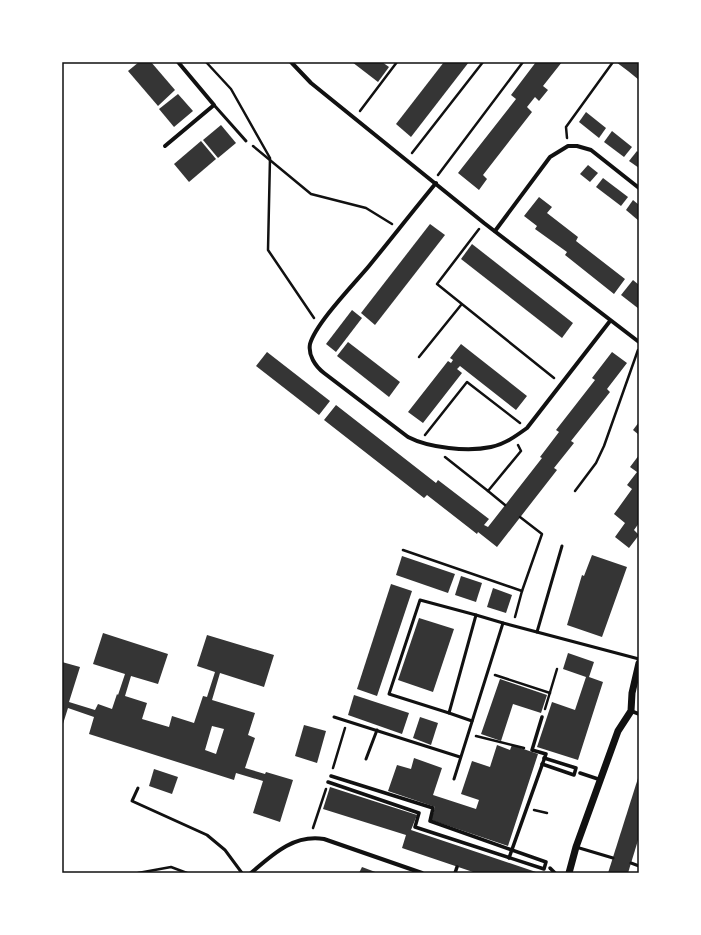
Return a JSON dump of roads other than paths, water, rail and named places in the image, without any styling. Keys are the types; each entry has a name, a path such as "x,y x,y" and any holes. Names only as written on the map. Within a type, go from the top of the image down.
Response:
{"street":[{"path":"165,146 214,105 178,62"},
{"path":"291,62 311,83 407,159 484,223 639,342"},
{"path":"495,231 550,157 568,146 577,146 591,150 639,188"},
{"path":"435,182 320,327 310,346 312,358 318,368 408,437 419,443 477,449 491,447 514,438 527,428 610,321"},
{"path":"570,873 576,847 602,780 618,731 630,711 632,693 639,663"},
{"path":"630,711 639,714"},
{"path":"509,858 546,754 532,750 542,717"},
{"path":"542,764 574,775 576,768 544,758"},
{"path":"580,773 602,780"},
{"path":"331,776 433,808 427,830"},
{"path":"328,782 419,813"},
{"path":"422,804 415,827 544,869 546,862 430,821"},
{"path":"251,873 291,843 311,837 324,839 422,873"},
{"path":"463,848 464,843"},
{"path":"455,873 457,867"},
{"path":"550,868 555,873"}],"lane":[{"path":"214,105 246,141"},
{"path":"537,632 562,546"},
{"path":"472,721 388,694 420,600 639,659"},
{"path":"449,713 476,615"},
{"path":"454,779 503,623"},
{"path":"334,717 460,757"},
{"path":"366,759 377,730"},
{"path":"138,788 132,801 207,835 225,850 242,873"},
{"path":"576,847 613,858"},
{"path":"631,863 639,866"}]}
